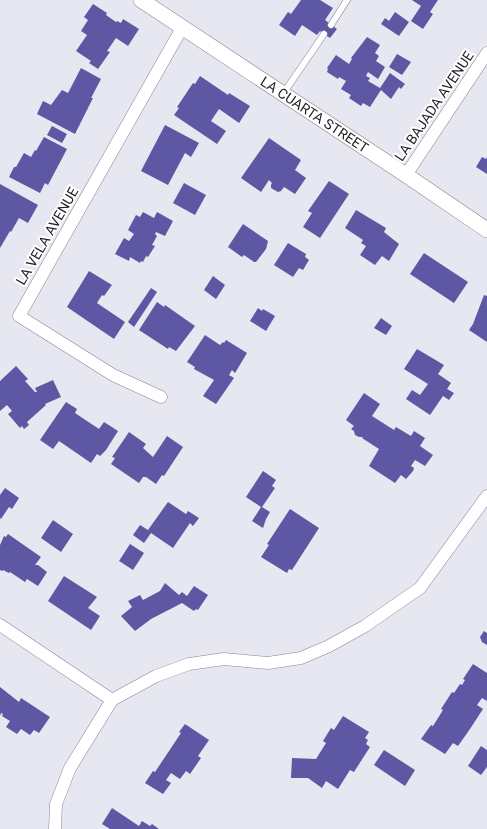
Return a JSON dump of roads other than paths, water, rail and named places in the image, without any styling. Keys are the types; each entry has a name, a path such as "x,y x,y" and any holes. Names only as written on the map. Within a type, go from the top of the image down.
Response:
{"street":[{"name":"LA CUARTA STREET","path":"141,0 487,230"},
{"name":"LA VELA AVENUE","path":"161,397 113,375 19,316 182,28"},
{"name":"LA BAJADA AVENUE","path":"406,175 487,53"},
{"path":"55,829 56,804 70,768 112,700 156,676 189,664 224,659 268,663 300,658 329,646 365,626 420,588 487,497"},
{"path":"0,625 112,700"}],"lane":[{"path":"331,24 347,0"},
{"path":"283,94 324,34"}]}
